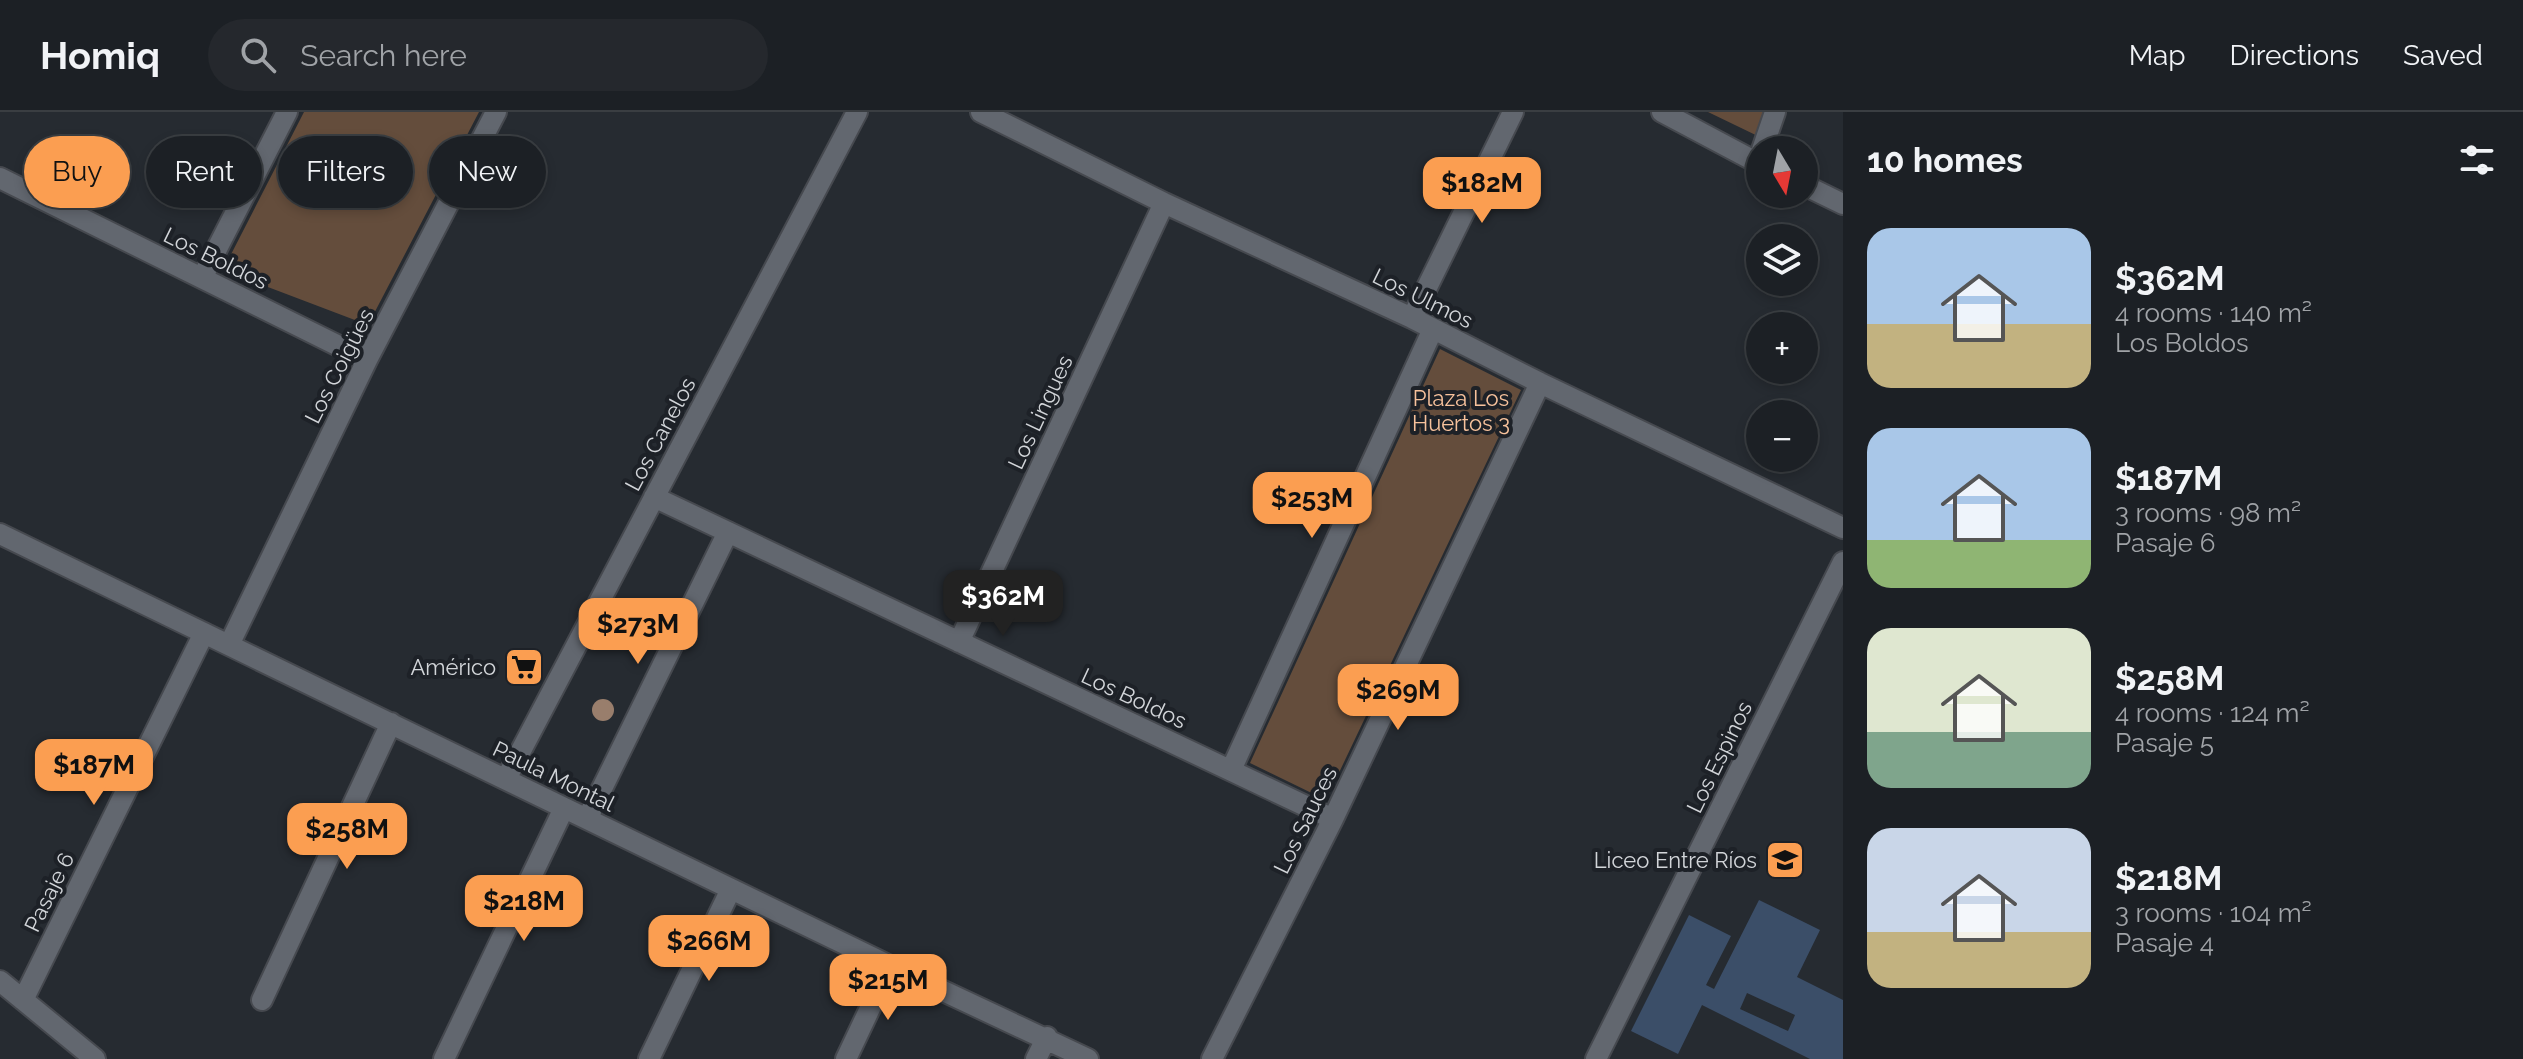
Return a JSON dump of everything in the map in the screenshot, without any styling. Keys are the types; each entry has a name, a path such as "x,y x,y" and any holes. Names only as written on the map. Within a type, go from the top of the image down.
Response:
{"street":[{"path":"202,278 287,112"},
{"name":"Los Coigües","path":"229,645 367,360 496,112"},
{"name":"Los Canelos","path":"506,779 857,112"},
{"name":"Los Ulmos","path":"981,112 1164,203 1412,318 1843,528"},
{"path":"1412,318 1513,112"},
{"path":"1662,112 1746,151"},
{"path":"1767,136 1775,112"},
{"name":"Los Boldos","path":"0,178 367,360"},
{"path":"1818,192 1843,204"},
{"name":"Los Lingues","path":"959,642 1164,203"},
{"path":"1231,770 1433,329"},
{"name":"Los Sauces","path":"1212,1059 1333,819 1540,383"},
{"name":"Los Boldos","path":"654,497 1333,819"},
{"path":"587,819 728,532"},
{"name":"Paula Montal","path":"0,534 1088,1059"},
{"name":"Los Espinos","path":"1596,1059 1843,562"},
{"name":"Pasaje 6","path":"23,1000 204,633"},
{"path":"262,1000 391,723"},
{"path":"444,1059 564,808"},
{"path":"649,1059 731,889"},
{"path":"846,1059 890,966"},
{"path":"0,981 95,1059"},
{"path":"1036,1059 1047,1037"}],"green space":[{"path":"304,112 479,112 466,136 429,136 429,208 368,325 223,270 255,208 262,208 262,194 278,163 278,208 413,208 413,136 292,136"},
{"path":"1708,112 1774,112 1767,136 1758,136"},
{"name":"Plaza Los Huertos 3","path":"1440,349 1521,390 1326,800 1250,763"}],"building":[{"path":"1759,900 1820,930 1797,977 1843,1000 1843,1059 1810,1059 1702,1005 1678,1054 1631,1031 1689,915 1731,936 1706,985 1714,989","holes":["1747,993 1795,1015 1788,1031 1740,1009"]}],"place":[{"name":"Américo","path":"524,667"},
{"name":"Liceo Entre Ríos","path":"1785,860"}]}
